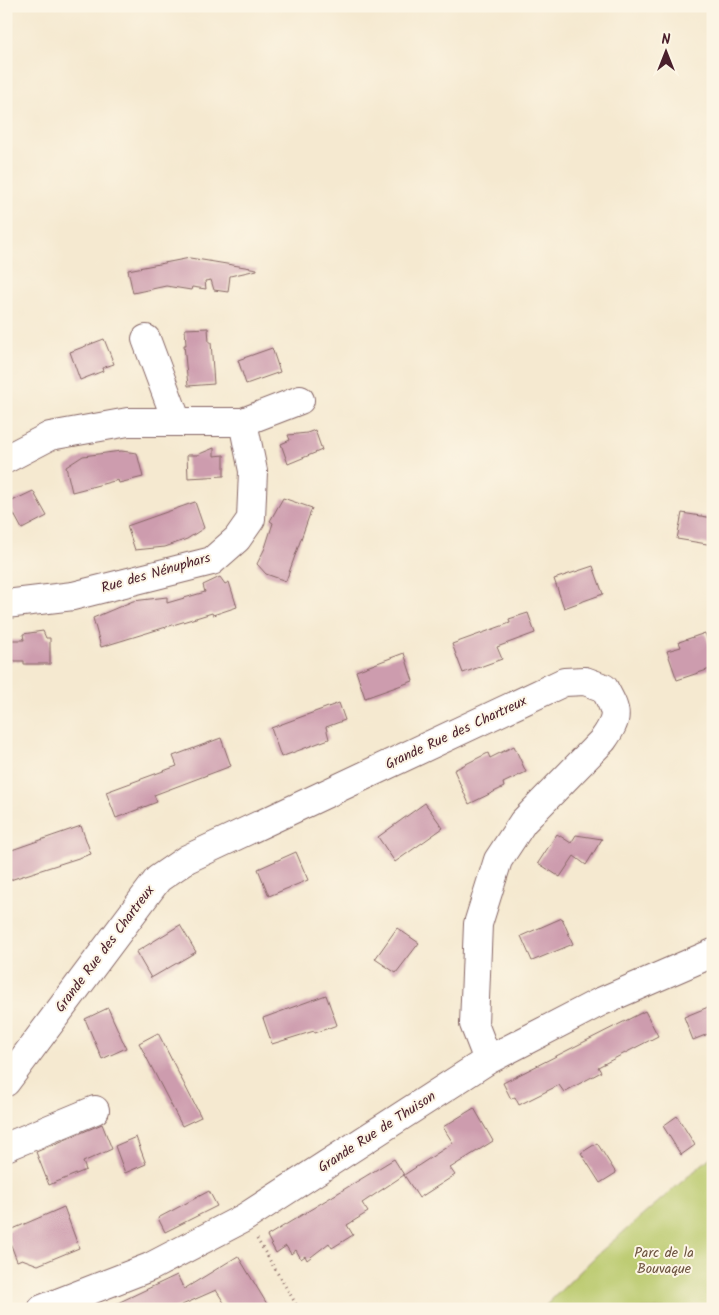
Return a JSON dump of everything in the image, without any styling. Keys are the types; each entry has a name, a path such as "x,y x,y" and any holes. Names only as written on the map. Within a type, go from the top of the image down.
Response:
{"street":[{"path":"146,339 177,422"},
{"path":"6,458 50,436 128,422 243,422 300,400"},
{"name":"Rue des Nénuphars","path":"6,604 73,596 212,561 237,538 251,519 253,471 243,422"},
{"name":"Grande Rue des Chartreux","path":"6,1082 158,879 187,859 564,682 585,681 604,688 615,709 614,725 603,740 524,822 498,860 478,924 474,1024 488,1060"},
{"name":"Grande Rue de Thuison","path":"42,1309 150,1267 244,1218 488,1060 600,1002 713,952"},
{"path":"6,1147 94,1110"}],"path":[{"path":"244,1218 299,1309"}],"green space":[{"name":"Parc de la Bouvaque","path":"713,1155 713,1309 542,1309 599,1253"}],"building":[{"path":"190,258 257,270 230,276 228,292 214,290 211,280 205,281 206,289 192,287 191,290 166,286 133,293 128,270"},
{"path":"208,328 214,384 188,386 184,345 186,345 185,329"},
{"path":"104,339 114,364 102,368 103,371 80,380 70,352"},
{"path":"272,348 280,372 246,384 238,360"},
{"path":"315,430 322,450 288,464 281,444 290,440 288,435"},
{"path":"214,448 214,456 224,455 224,476 188,478 187,455 197,455"},
{"path":"121,451 137,453 143,477 119,483 118,480 72,492 66,467 83,456"},
{"path":"33,491 47,516 22,529 8,503"},
{"path":"283,498 312,508 286,581 266,574 257,564 265,548 273,523 270,521"},
{"path":"195,502 204,528 187,539 165,547 135,550 127,526"},
{"path":"682,513 713,518 713,545 677,539"},
{"path":"593,566 603,594 564,608 554,579"},
{"path":"220,577 225,584 229,582 237,607 101,647 93,618 133,601 167,597 167,603 205,592 203,585"},
{"path":"528,613 535,633 497,647 502,659 463,673 452,644 510,623 509,619"},
{"path":"43,631 46,638 50,638 50,664 24,664 24,661 6,661 6,640 24,640 23,634"},
{"path":"705,633 713,655 713,668 677,680 667,651 681,647 679,642"},
{"path":"404,653 413,681 365,698 356,671"},
{"path":"339,703 345,720 326,727 329,739 281,757 271,728"},
{"path":"221,738 231,766 154,795 157,802 116,818 106,792 177,766 173,756"},
{"path":"514,746 526,772 503,783 504,787 469,804 454,770 488,753 490,758"},
{"path":"425,803 443,828 395,862 378,837"},
{"path":"81,826 91,854 10,880 6,870 6,852"},
{"path":"557,834 571,843 576,835 602,839 586,865 574,856 560,877 538,863"},
{"path":"296,852 308,880 269,896 258,869"},
{"path":"562,918 573,944 532,961 521,936"},
{"path":"180,925 196,952 151,978 136,952"},
{"path":"397,928 419,943 396,973 375,959"},
{"path":"326,995 337,1025 315,1033 314,1031 272,1044 263,1018"},
{"path":"713,1005 713,1032 693,1040 684,1017"},
{"path":"108,1008 126,1048 102,1059 85,1019"},
{"path":"645,1011 658,1036 598,1067 601,1072 564,1092 559,1085 519,1105 515,1097 511,1099 503,1083"},
{"path":"158,1033 201,1117 182,1126 139,1043"},
{"path":"474,1108 493,1141 450,1168 455,1175 419,1198 404,1175 453,1143 443,1127"},
{"path":"677,1116 695,1145 681,1155 663,1126"},
{"path":"102,1124 112,1149 83,1162 86,1170 49,1185 36,1152"},
{"path":"136,1137 146,1164 125,1173 115,1146"},
{"path":"597,1143 616,1173 600,1183 581,1153"},
{"path":"394,1159 404,1175 362,1203 368,1212 347,1225 353,1235 332,1248 329,1243 307,1260 305,1256 301,1259 296,1250 291,1254 286,1246 276,1253 267,1236"},
{"path":"209,1191 217,1206 165,1232 158,1218"},
{"path":"64,1207 79,1248 38,1265 22,1259 17,1261 6,1232"},
{"path":"238,1256 270,1309 228,1309 216,1290 173,1309 105,1309 177,1275 184,1289"}]}
